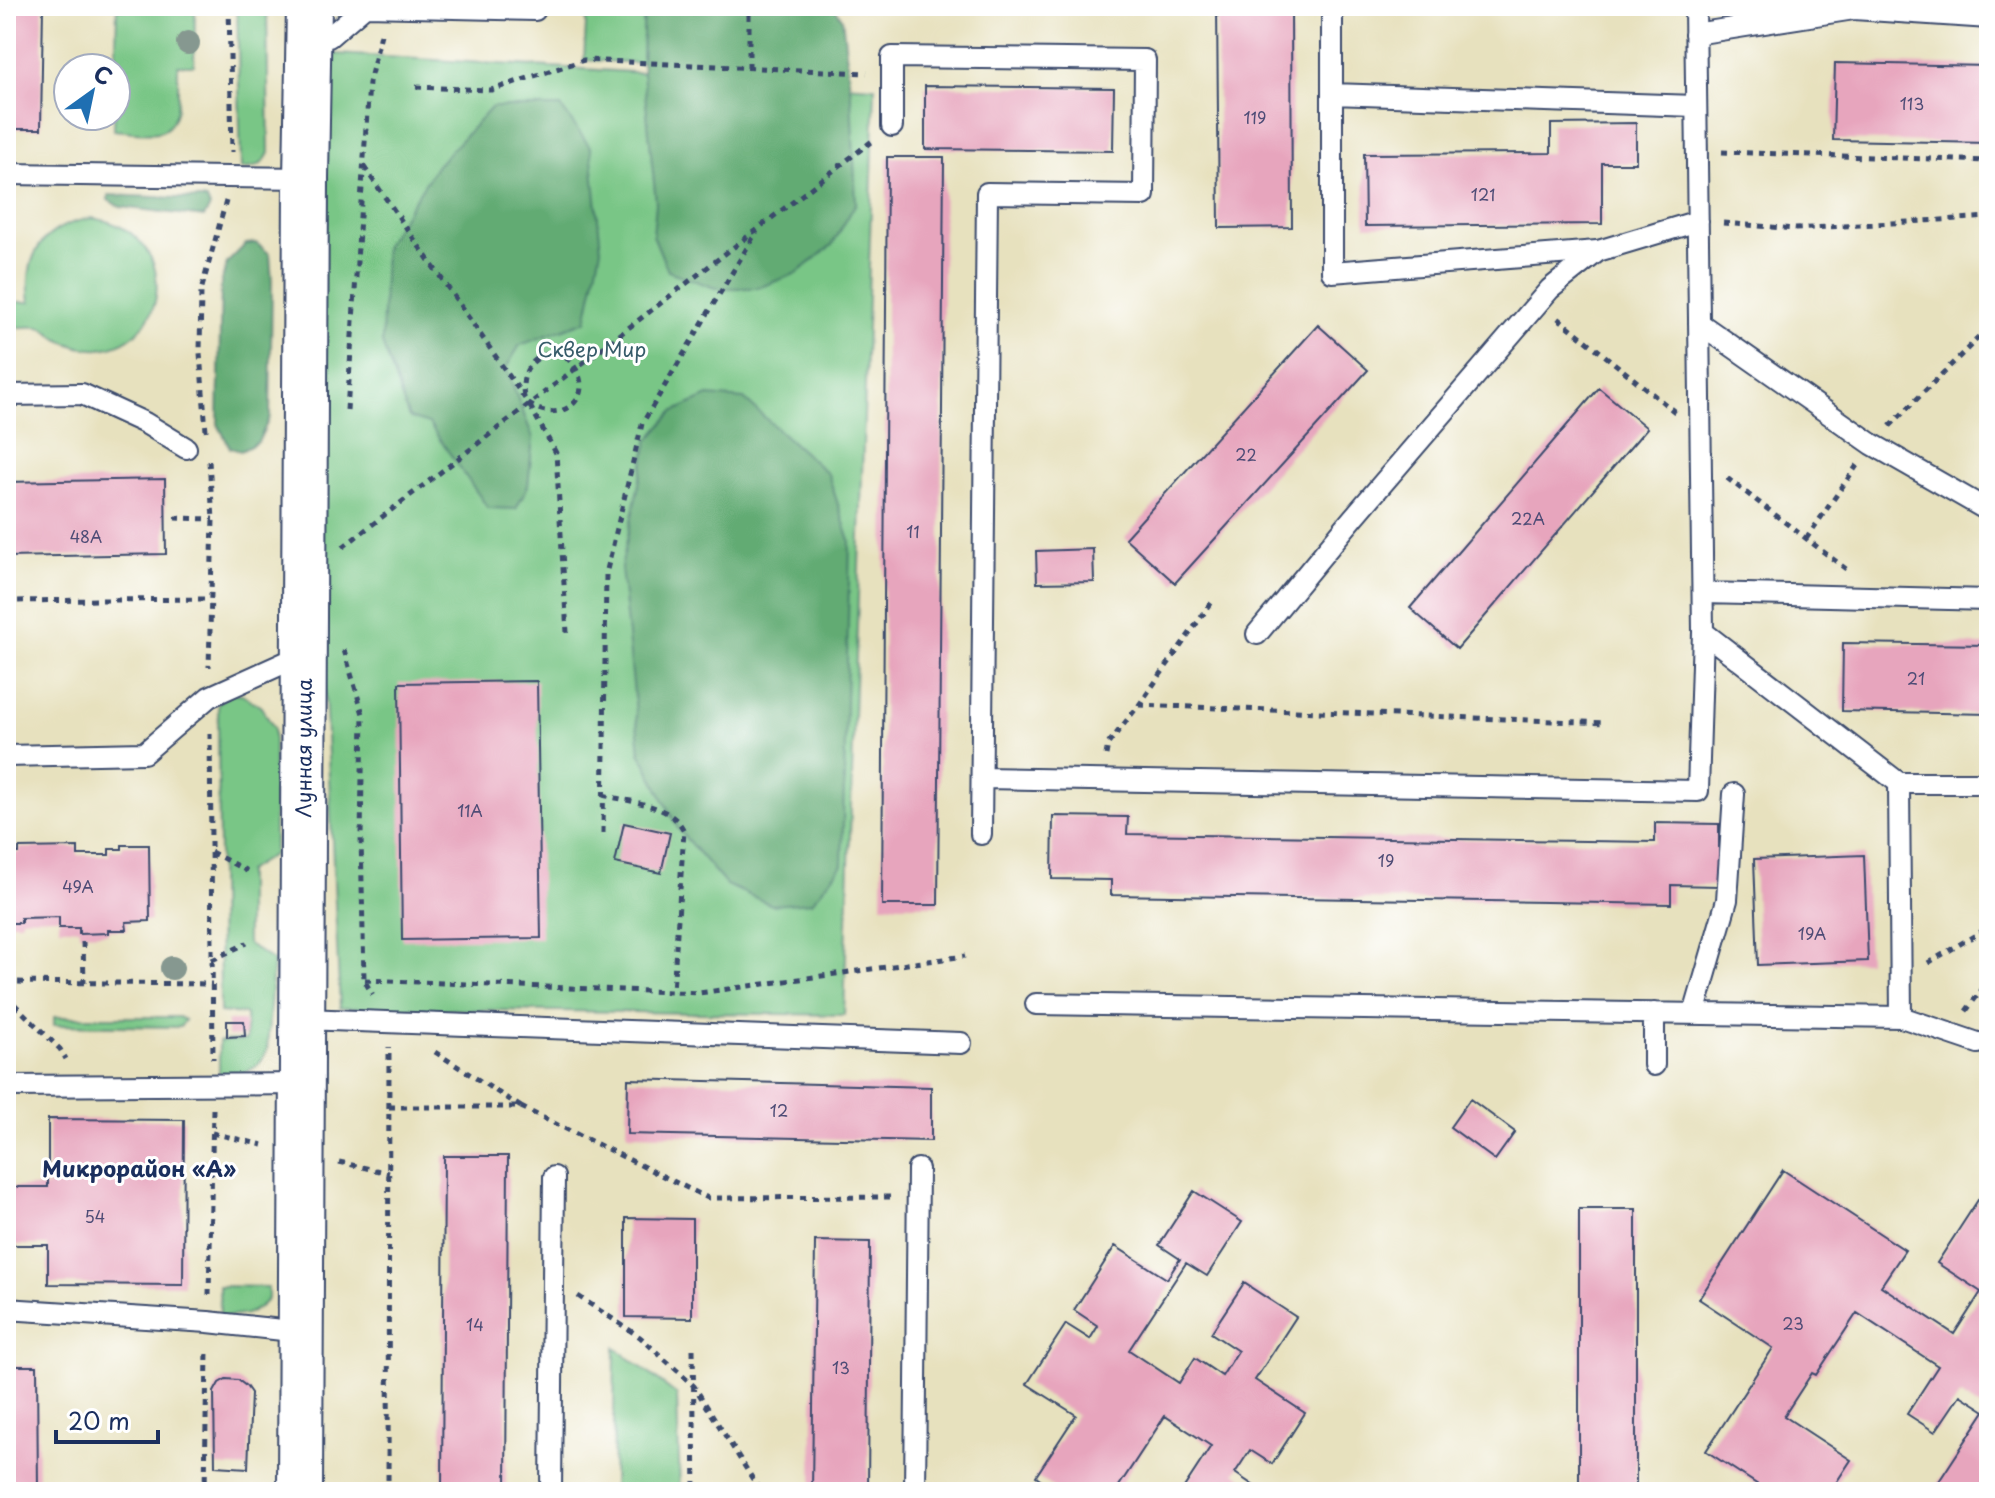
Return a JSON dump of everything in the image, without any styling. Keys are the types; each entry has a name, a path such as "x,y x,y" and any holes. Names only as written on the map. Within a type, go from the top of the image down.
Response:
{"street":[{"name":"Лунная улица","path":"300,1492 303,1019 323,648 306,178 308,22"}],"lane":[{"path":"308,22 329,37 366,6 535,10"},
{"path":"1332,6 1332,272 1598,251 1698,221"},
{"path":"982,778 1698,791 1703,593 1695,6"},
{"path":"1695,34 1854,9 1989,18"},
{"path":"892,126 892,57 1145,60 1144,195 987,193 981,834"},
{"path":"1332,94 1696,106"},
{"path":"6,174 306,178"},
{"path":"1257,634 1550,289 1598,251"},
{"path":"1699,323 1872,444 1989,511"},
{"path":"6,395 82,394 145,423 186,448"},
{"path":"1703,593 1989,600"},
{"path":"1703,632 1899,783 1989,783"},
{"path":"6,756 144,753 209,697 323,648"},
{"path":"1899,783 1901,1017"},
{"path":"1694,1014 1727,900 1734,794"},
{"path":"1036,1004 1901,1017 1978,1043"},
{"path":"1654,1013 1654,1065"},
{"path":"303,1019 961,1043"},
{"path":"6,1086 303,1084"},
{"path":"915,1492 918,1169"},
{"path":"551,1492 554,1177"},
{"path":"6,1309 208,1322 301,1332"}],"path":[{"path":"207,444 200,353 201,291 233,177 229,6"},
{"path":"347,413 369,83 388,6"},
{"path":"749,6 749,68"},
{"path":"416,87 491,90 584,60 892,73"},
{"path":"339,536 338,551 892,126"},
{"path":"1697,152 1989,161"},
{"path":"363,166 524,396 556,453 567,633"},
{"path":"1698,221 1795,229 1989,217"},
{"path":"603,833 606,574 642,424 760,227"},
{"path":"524,396 523,375 535,359 553,354 576,367 581,386 578,396 566,409 548,413 528,403"},
{"path":"205,1492 213,1085 209,697 213,519 208,459"},
{"path":"175,518 213,519"},
{"path":"6,601 210,599"},
{"path":"1101,779 1108,744 1214,599"},
{"path":"323,648 363,714 361,836 364,980 389,1022 521,1107 708,1198 917,1196"},
{"path":"1139,705 1606,723"},
{"path":"603,795 662,810 676,818 684,831 673,991"},
{"path":"211,852 247,871"},
{"path":"1901,978 1989,927"},
{"path":"83,942 84,983"},
{"path":"212,960 247,943"},
{"path":"364,980 699,993 965,956"},
{"path":"1950,1033 1989,980"},
{"path":"6,982 212,984"},
{"path":"6,996 60,1049 82,1085"},
{"path":"388,1492 389,1022"},
{"path":"389,1107 521,1107"},
{"path":"553,1280 640,1337 694,1386 761,1492"},
{"path":"693,1349 695,1492"}],"green space":[{"path":"237,6 267,6 269,153 258,166 241,169"},
{"path":"587,6 644,6 642,63 584,60"},
{"path":"644,6 833,6 842,18 851,96 856,203 832,245 797,273 758,288 715,288 668,271 653,235 656,203 642,63"},
{"path":"117,8 195,10 194,65 178,65 177,104 172,122 166,128 158,132 132,132 132,52 116,52"},
{"name":"Сквер Мир","path":"321,53 875,87 844,1015 340,1008 316,506"},
{"path":"492,107 561,107 591,148 601,249 586,321 520,345 506,368 533,438 528,486 516,509 488,508 429,424 409,418 382,343 385,245 437,165"},
{"path":"108,195 201,199 207,200 210,207 204,217 120,207 108,200"},
{"path":"92,218 121,227 141,243 153,263 157,285 153,307 142,327 124,342 100,349 68,343 43,328 6,328 6,302 30,302 30,270 40,245 61,228"},
{"path":"256,243 270,254 270,417 258,442 241,451 230,448 218,424 221,283 227,263 246,244"},
{"path":"708,396 744,399 828,474 850,541 842,865 812,902 772,905 726,885 678,829 640,752 621,568 648,441 673,412"},
{"path":"233,693 242,694 261,707 274,728 274,854 247,871 247,943 273,961 267,1051 251,1069 227,1078 219,1072 219,1041 246,1040 246,1014 220,1012 218,703"},
{"path":"54,1017 179,1017 185,1020 180,1027 54,1025"},
{"path":"219,1286 268,1287 268,1299 247,1314 220,1316"},
{"path":"615,1347 677,1395 680,1492 613,1492"}],"building":[{"path":"6,6 43,6 41,129 6,129"},
{"path":"1217,6 1291,6 1292,227 1219,228"},
{"path":"1835,63 1989,66 1989,143 1833,140"},
{"path":"925,86 1114,88 1113,151 925,149"},
{"path":"1636,123 1636,163 1602,163 1602,224 1365,226 1364,154 1551,153 1551,124"},
{"path":"887,157 944,157 938,905 882,905"},
{"path":"1318,325 1368,370 1175,583 1125,538"},
{"path":"1599,388 1647,428 1457,649 1410,608"},
{"path":"165,479 166,554 6,557 6,482"},
{"path":"1093,549 1094,582 1037,583 1036,551"},
{"path":"1843,643 1989,645 1989,714 1842,711"},
{"path":"537,681 541,938 402,940 399,683"},
{"path":"1053,816 1128,817 1127,834 1655,842 1655,823 1719,824 1719,886 1671,885 1671,904 1111,895 1111,880 1052,879"},
{"path":"624,823 670,833 661,873 615,863"},
{"path":"122,845 149,845 150,921 126,922 127,930 79,934 79,928 59,928 59,917 21,918 21,923 6,923 6,853 19,853 19,848 78,847 78,855 109,855 109,849 122,849"},
{"path":"1864,855 1868,961 1758,965 1754,859"},
{"path":"227,1021 244,1021 245,1036 227,1037"},
{"path":"628,1079 931,1087 931,1141 627,1134"},
{"path":"1470,1099 1515,1132 1495,1160 1450,1127"},
{"path":"48,1119 184,1120 183,1285 48,1284 48,1245 6,1245 6,1187 48,1187"},
{"path":"444,1156 508,1156 506,1492 442,1492"},
{"path":"1783,1170 1905,1250 1881,1286 1954,1334 1981,1292 1937,1263 1989,1183 1989,1492 1932,1492 1985,1411 1960,1395 1935,1432 1907,1414 1938,1366 1857,1313 1816,1375 1812,1373 1784,1416 1851,1460 1830,1492 1769,1492 1706,1451 1773,1348 1699,1299"},
{"path":"1194,1191 1242,1222 1207,1276 1186,1263 1129,1350 1179,1383 1195,1358 1222,1376 1238,1351 1211,1333 1244,1283 1296,1317 1255,1380 1305,1413 1272,1464 1250,1450 1235,1473 1260,1490 1258,1492 1181,1492 1211,1446 1165,1416 1115,1492 1059,1492 1036,1476 1076,1415 1027,1384 1066,1324 1090,1339 1098,1326 1074,1310 1115,1246 1167,1279 1180,1259 1159,1245"},
{"path":"1579,1209 1636,1209 1636,1492 1579,1492"},
{"path":"626,1218 692,1219 692,1318 626,1317"},
{"path":"815,1241 870,1242 868,1492 812,1492"},
{"path":"6,1366 37,1366 38,1492 6,1492"},
{"path":"226,1379 238,1380 251,1393 248,1468 215,1466 214,1392 219,1383"}],"district":[{"name":"Микрорайон «А»","path":"139,1167"}]}
